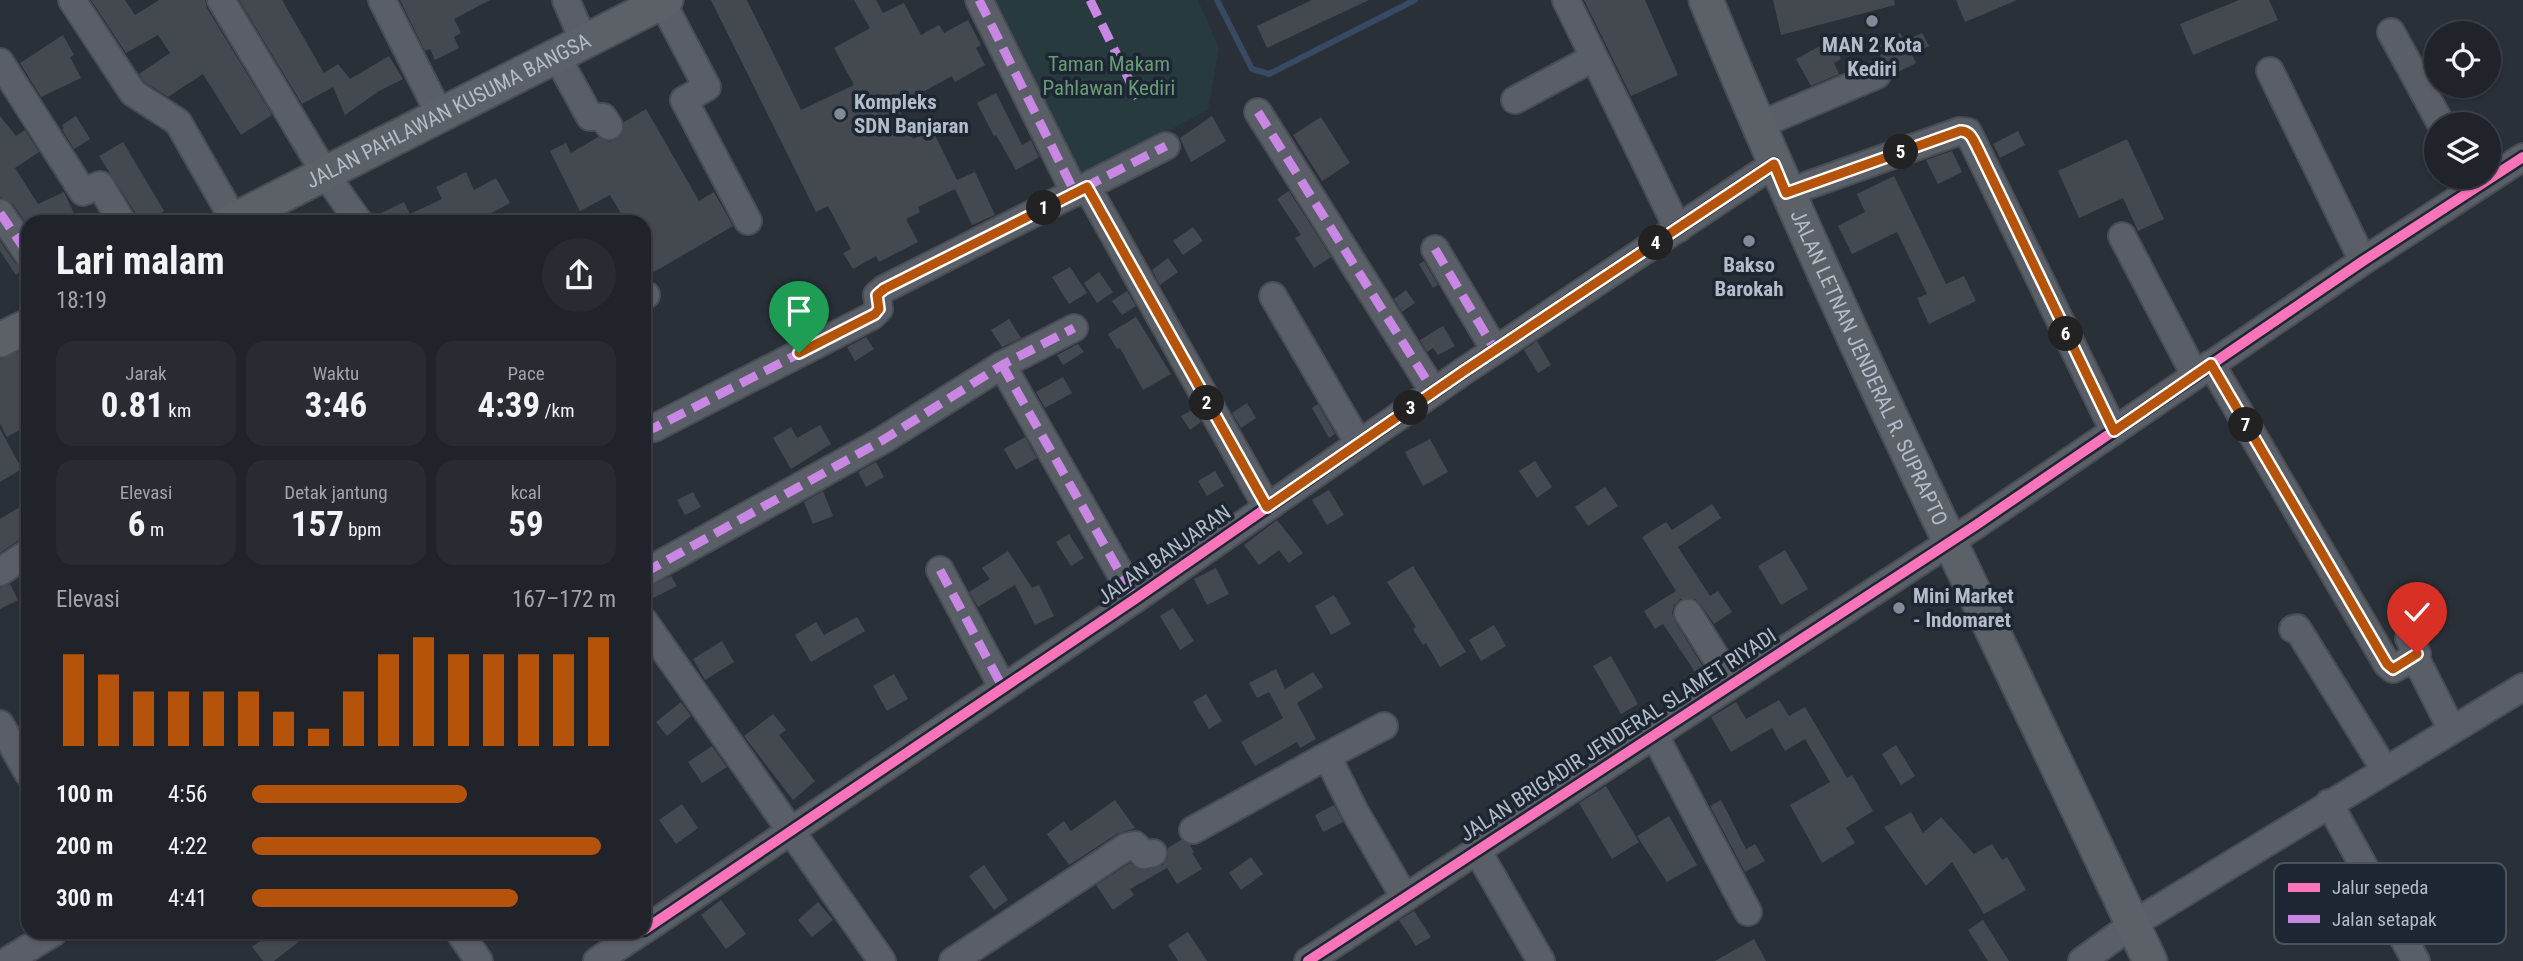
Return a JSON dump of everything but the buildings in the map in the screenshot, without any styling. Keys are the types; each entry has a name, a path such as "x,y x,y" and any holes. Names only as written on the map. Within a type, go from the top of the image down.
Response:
{"main road":[{"name":"JALAN LETNAN JENDERAL R. SUPRAPTO","path":"1706,0 1780,178 1949,541 2150,961"},
{"name":"JALAN PAHLAWAN KUSUMA BANGSA","path":"244,215 664,1"},
{"path":"0,340 21,330"}],"street":[{"path":"72,0 133,93 178,122 229,215"},
{"path":"221,0 326,175 354,215"},
{"path":"382,0 440,115"},
{"path":"566,0 570,49 590,117 603,117 609,126"},
{"path":"979,0 1081,190 1267,507"},
{"path":"1566,0 1678,229"},
{"path":"664,1 707,88 684,100 748,222"},
{"path":"2390,32 2434,112"},
{"path":"1515,100 1593,58"},
{"path":"0,62 83,192 100,185 118,215"},
{"path":"2270,71 2363,261"},
{"path":"1758,126 1877,75"},
{"path":"1258,113 1434,391"},
{"name":"JALAN BANJARAN","path":"651,924 1135,599 1434,391 1678,229 1780,178 1960,131 1968,132 2114,431"},
{"path":"651,428 872,316 879,309 877,295 884,289 1166,146"},
{"name":"JALAN BRIGADIR JENDERAL SLAMET RIYADI","path":"2501,167 2523,156"},
{"name":"JALAN BRIGADIR JENDERAL SLAMET RIYADI","path":"1308,961 2114,431 2363,261 2462,189"},
{"path":"0,213 21,244"},
{"path":"2122,236 2387,664 2393,669 2412,647 2452,730"},
{"path":"1435,249 1495,350"},
{"path":"1273,296 1359,444"},
{"path":"651,569 883,440 1002,365 1074,328"},
{"path":"1002,365 1135,599"},
{"path":"0,572 21,558"},
{"path":"940,570 1003,688"},
{"path":"1688,613 1732,683"},
{"path":"2293,629 2297,628 2385,771"},
{"path":"651,631 882,961"},
{"path":"2082,961 2133,924 2523,687"},
{"path":"0,724 21,761"},
{"path":"1193,830 1384,726"},
{"path":"1654,734 1748,912"},
{"path":"1327,756 1354,810 1405,898"},
{"path":"2329,803 2362,863"},
{"path":"953,961 1126,847 1135,845 1144,855 1153,853"},
{"path":"1477,850 1541,961"},
{"path":"7,961 42,939"},
{"path":"464,939 479,961"},
{"name":"JALAN BANJARAN","path":"598,961 629,939"},
{"path":"2407,944 2416,961"}],"green space":[{"name":"Taman Makam Pahlawan Kediri","path":"987,0 1198,0 1219,48 1208,110 1076,179"}],"waterway":[{"path":"1217,0 1252,69 1269,74 1415,0"}],"marked path":[{"path":"979,0 1075,193"},
{"path":"1090,0 1138,98"},
{"path":"1258,112 1434,392"},
{"path":"651,428 872,316 879,309 877,295 884,289 1166,146"},
{"path":"1087,187 1267,507"},
{"path":"0,213 21,244"},
{"path":"1435,249 1495,350"},
{"path":"651,569 883,440 1002,365 1074,328"},
{"path":"1002,365 1135,599"},
{"path":"940,570 1003,688"}],"cycle path":[{"path":"1308,961 1976,525 2363,261 2523,157"},
{"path":"651,925 1135,599 1464,371 1774,164"}],"place":[{"name":"MAN 2 Kota Kediri","path":"1872,21"},
{"name":"Kompleks SDN Banjaran","path":"840,114"},
{"name":"Bakso Barokah","path":"1749,241"},
{"name":"Mini Market - Indomaret","path":"1899,608"}],"route":[{"path":"799,353 875,314 879,309 877,295 884,289 1087,187 1267,507 1464,371 1774,164 1786,193 1966,131 1979,151 2114,431 2211,364 2387,664 2393,669 2417,654"}]}
